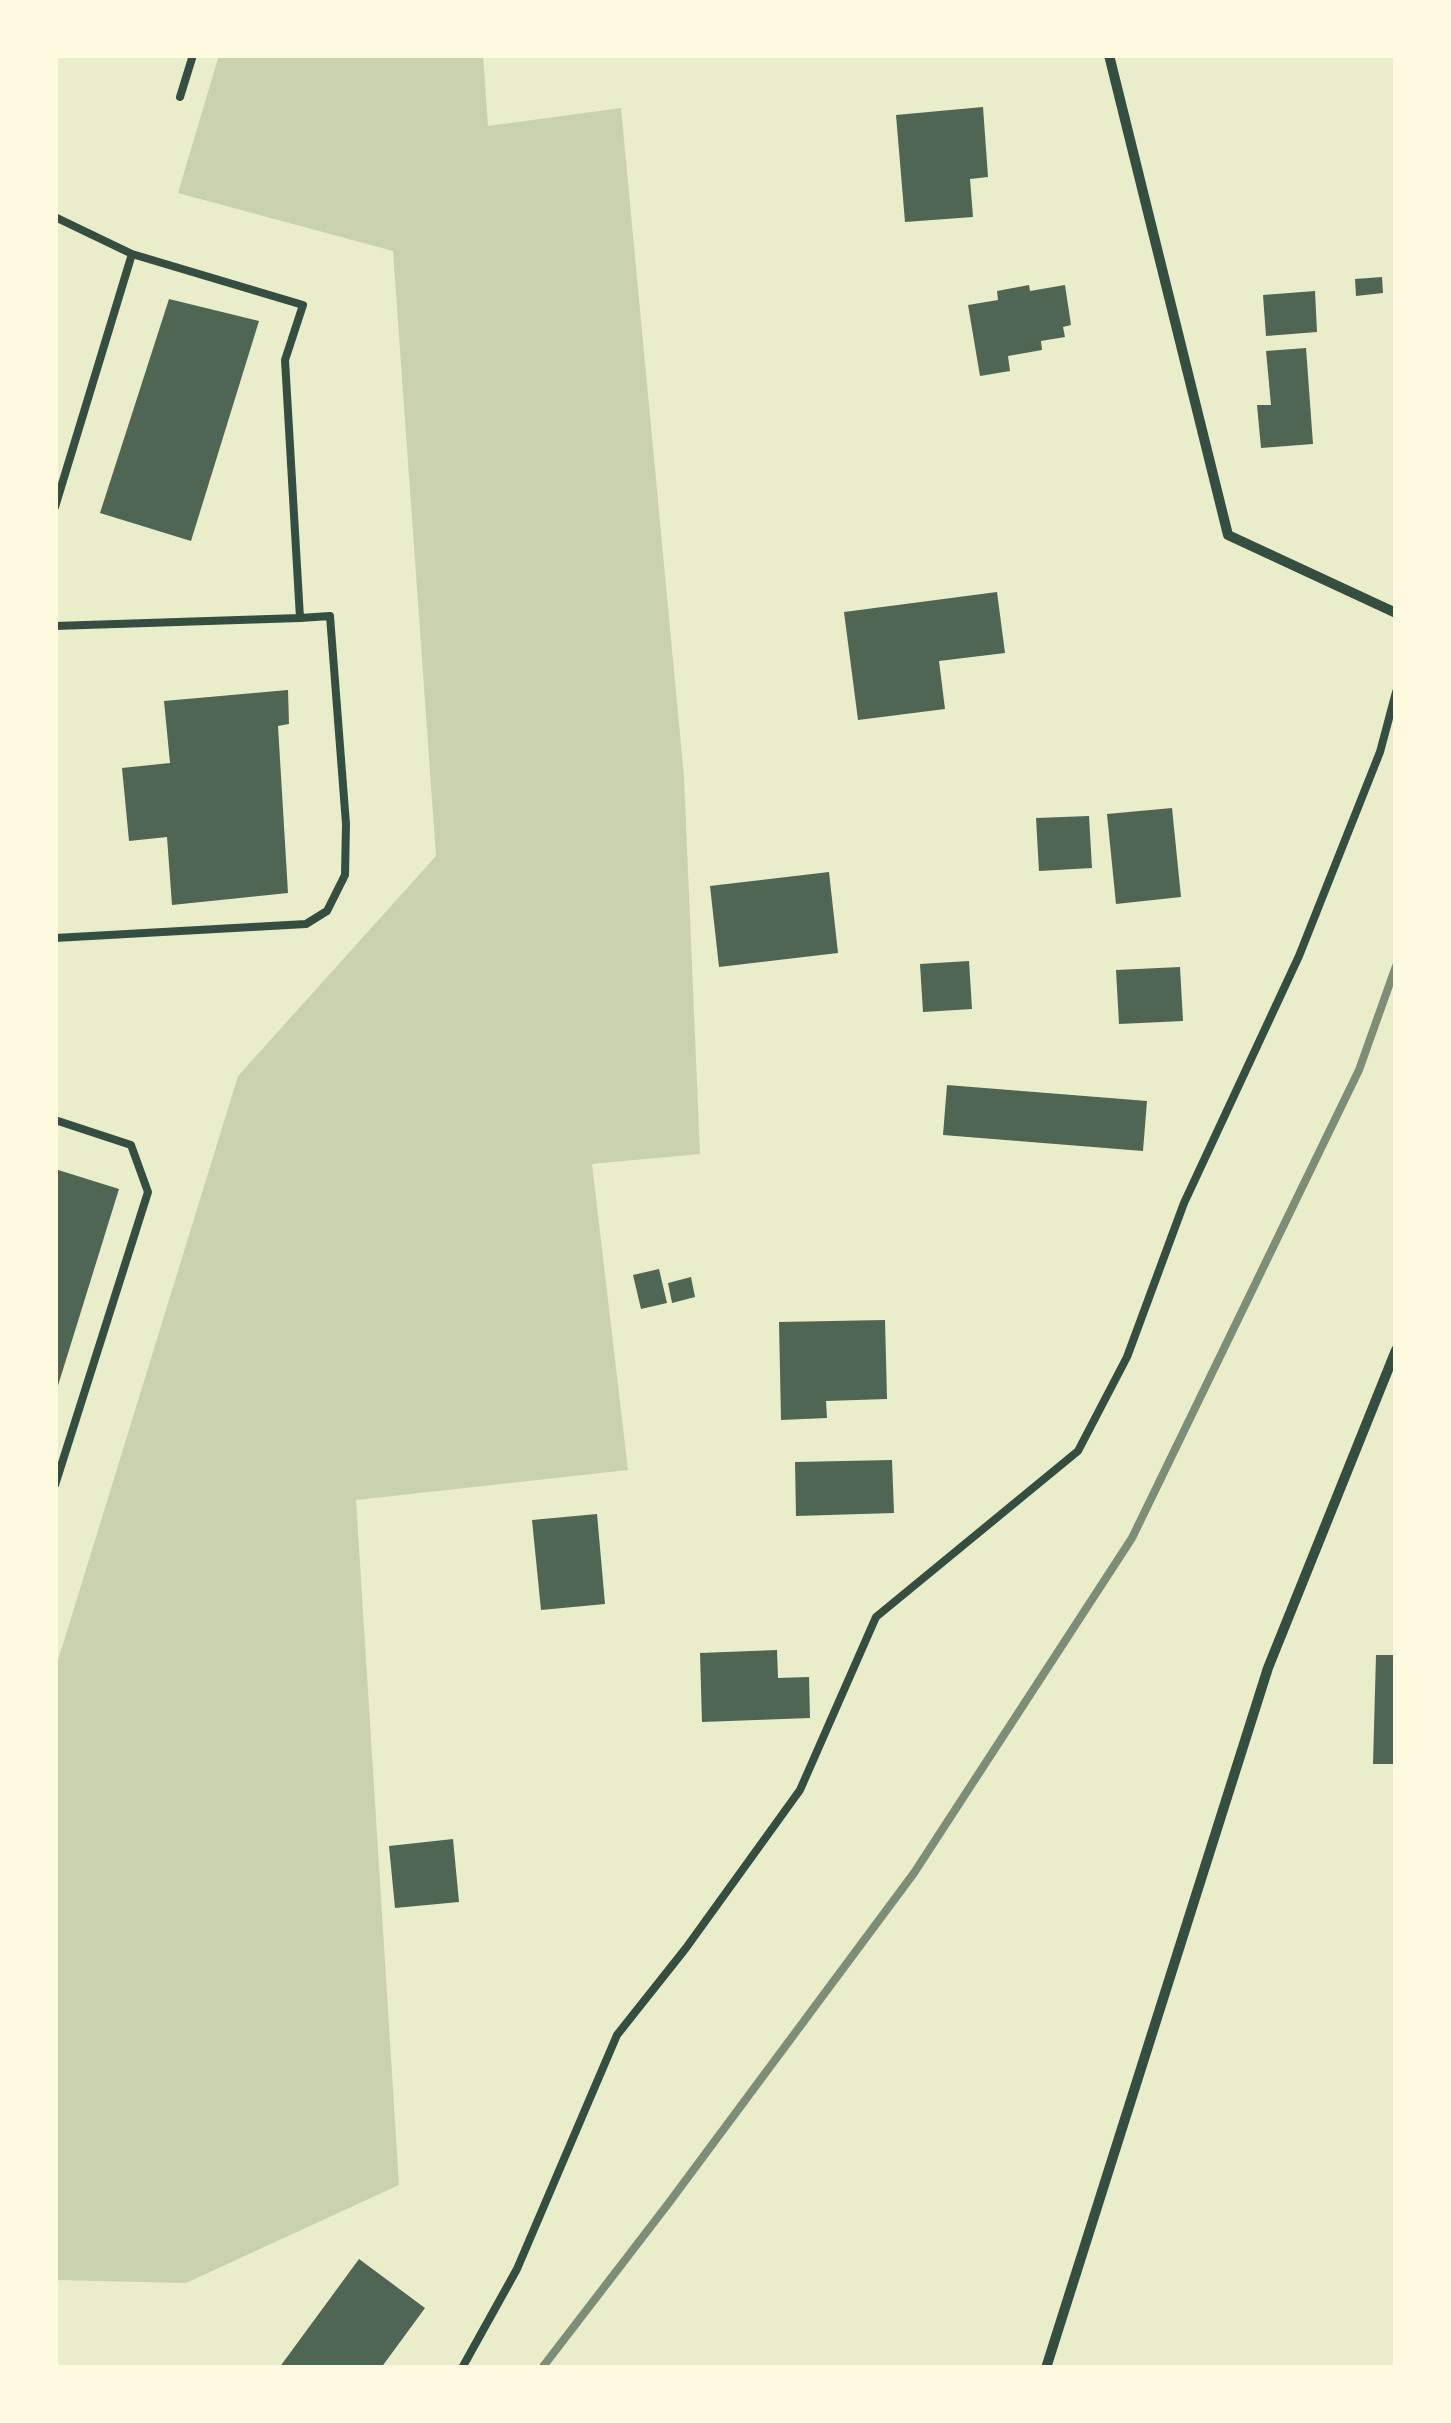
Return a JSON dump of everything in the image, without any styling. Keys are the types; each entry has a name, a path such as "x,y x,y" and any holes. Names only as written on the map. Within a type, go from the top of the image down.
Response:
{"street":[{"path":"1109,55 1228,535 1396,612"},
{"path":"1046,2368 1268,1668 1396,1350"}],"lane":[{"path":"180,97 193,55"},
{"path":"55,217 132,254 302,305 285,360 300,618"},
{"path":"55,507 132,254"},
{"path":"55,626 330,616 346,824 345,875 327,911 306,924 55,938"},
{"path":"462,2368 517,2269 617,2035 686,1948 800,1790 876,1617 1078,1450 1128,1357 1184,1203 1299,956 1380,752 1396,692"},
{"path":"55,1120 131,1145 148,1192 55,1484"}],"green space":[{"path":"219,55 483,55 488,126 621,108 684,777 700,1154 592,1164 628,1470 356,1500 399,2185 186,2283 55,2280 55,1670 238,1076 436,856 393,251 178,193"}],"building":[{"path":"983,107 988,177 970,179 973,217 905,222 896,115"},
{"path":"1382,277 1383,293 1356,296 1355,279"},
{"path":"1029,285 1030,291 1065,285 1071,325 1063,327 1065,337 1041,341 1042,350 1008,356 1010,371 980,376 968,305 998,300 997,291"},
{"path":"1315,291 1317,332 1266,336 1263,295"},
{"path":"169,299 259,321 191,541 100,513"},
{"path":"1306,348 1313,444 1261,448 1257,405 1271,405 1266,351"},
{"path":"997,592 1005,653 939,661 945,709 858,720 844,612"},
{"path":"288,690 289,724 278,726 288,893 172,905 167,837 129,841 122,768 170,763 164,701"},
{"path":"1172,808 1181,897 1116,904 1107,814"},
{"path":"1089,816 1092,868 1039,871 1036,818"},
{"path":"829,872 838,953 719,967 710,886"},
{"path":"969,961 972,1009 923,1012 920,964"},
{"path":"1180,967 1183,1021 1119,1024 1116,970"},
{"path":"947,1085 1147,1101 1143,1151 943,1135"},
{"path":"55,1169 119,1189 56,1392 55,1392"},
{"path":"659,1269 667,1303 641,1309 633,1275"},
{"path":"691,1277 695,1297 672,1303 668,1283"},
{"path":"885,1320 887,1399 826,1401 827,1418 781,1420 779,1322"},
{"path":"892,1460 894,1513 796,1516 795,1462"},
{"path":"597,1514 605,1604 541,1610 532,1520"},
{"path":"777,1650 778,1678 809,1677 810,1718 702,1722 700,1653"},
{"path":"1376,1655 1396,1655 1396,1764 1373,1764"},
{"path":"453,1839 459,1902 395,1908 389,1846"},
{"path":"359,2259 425,2308 381,2368 279,2368"}],"railway":[{"path":"542,2368 914,1873 1132,1538 1359,1070 1396,966"}]}
